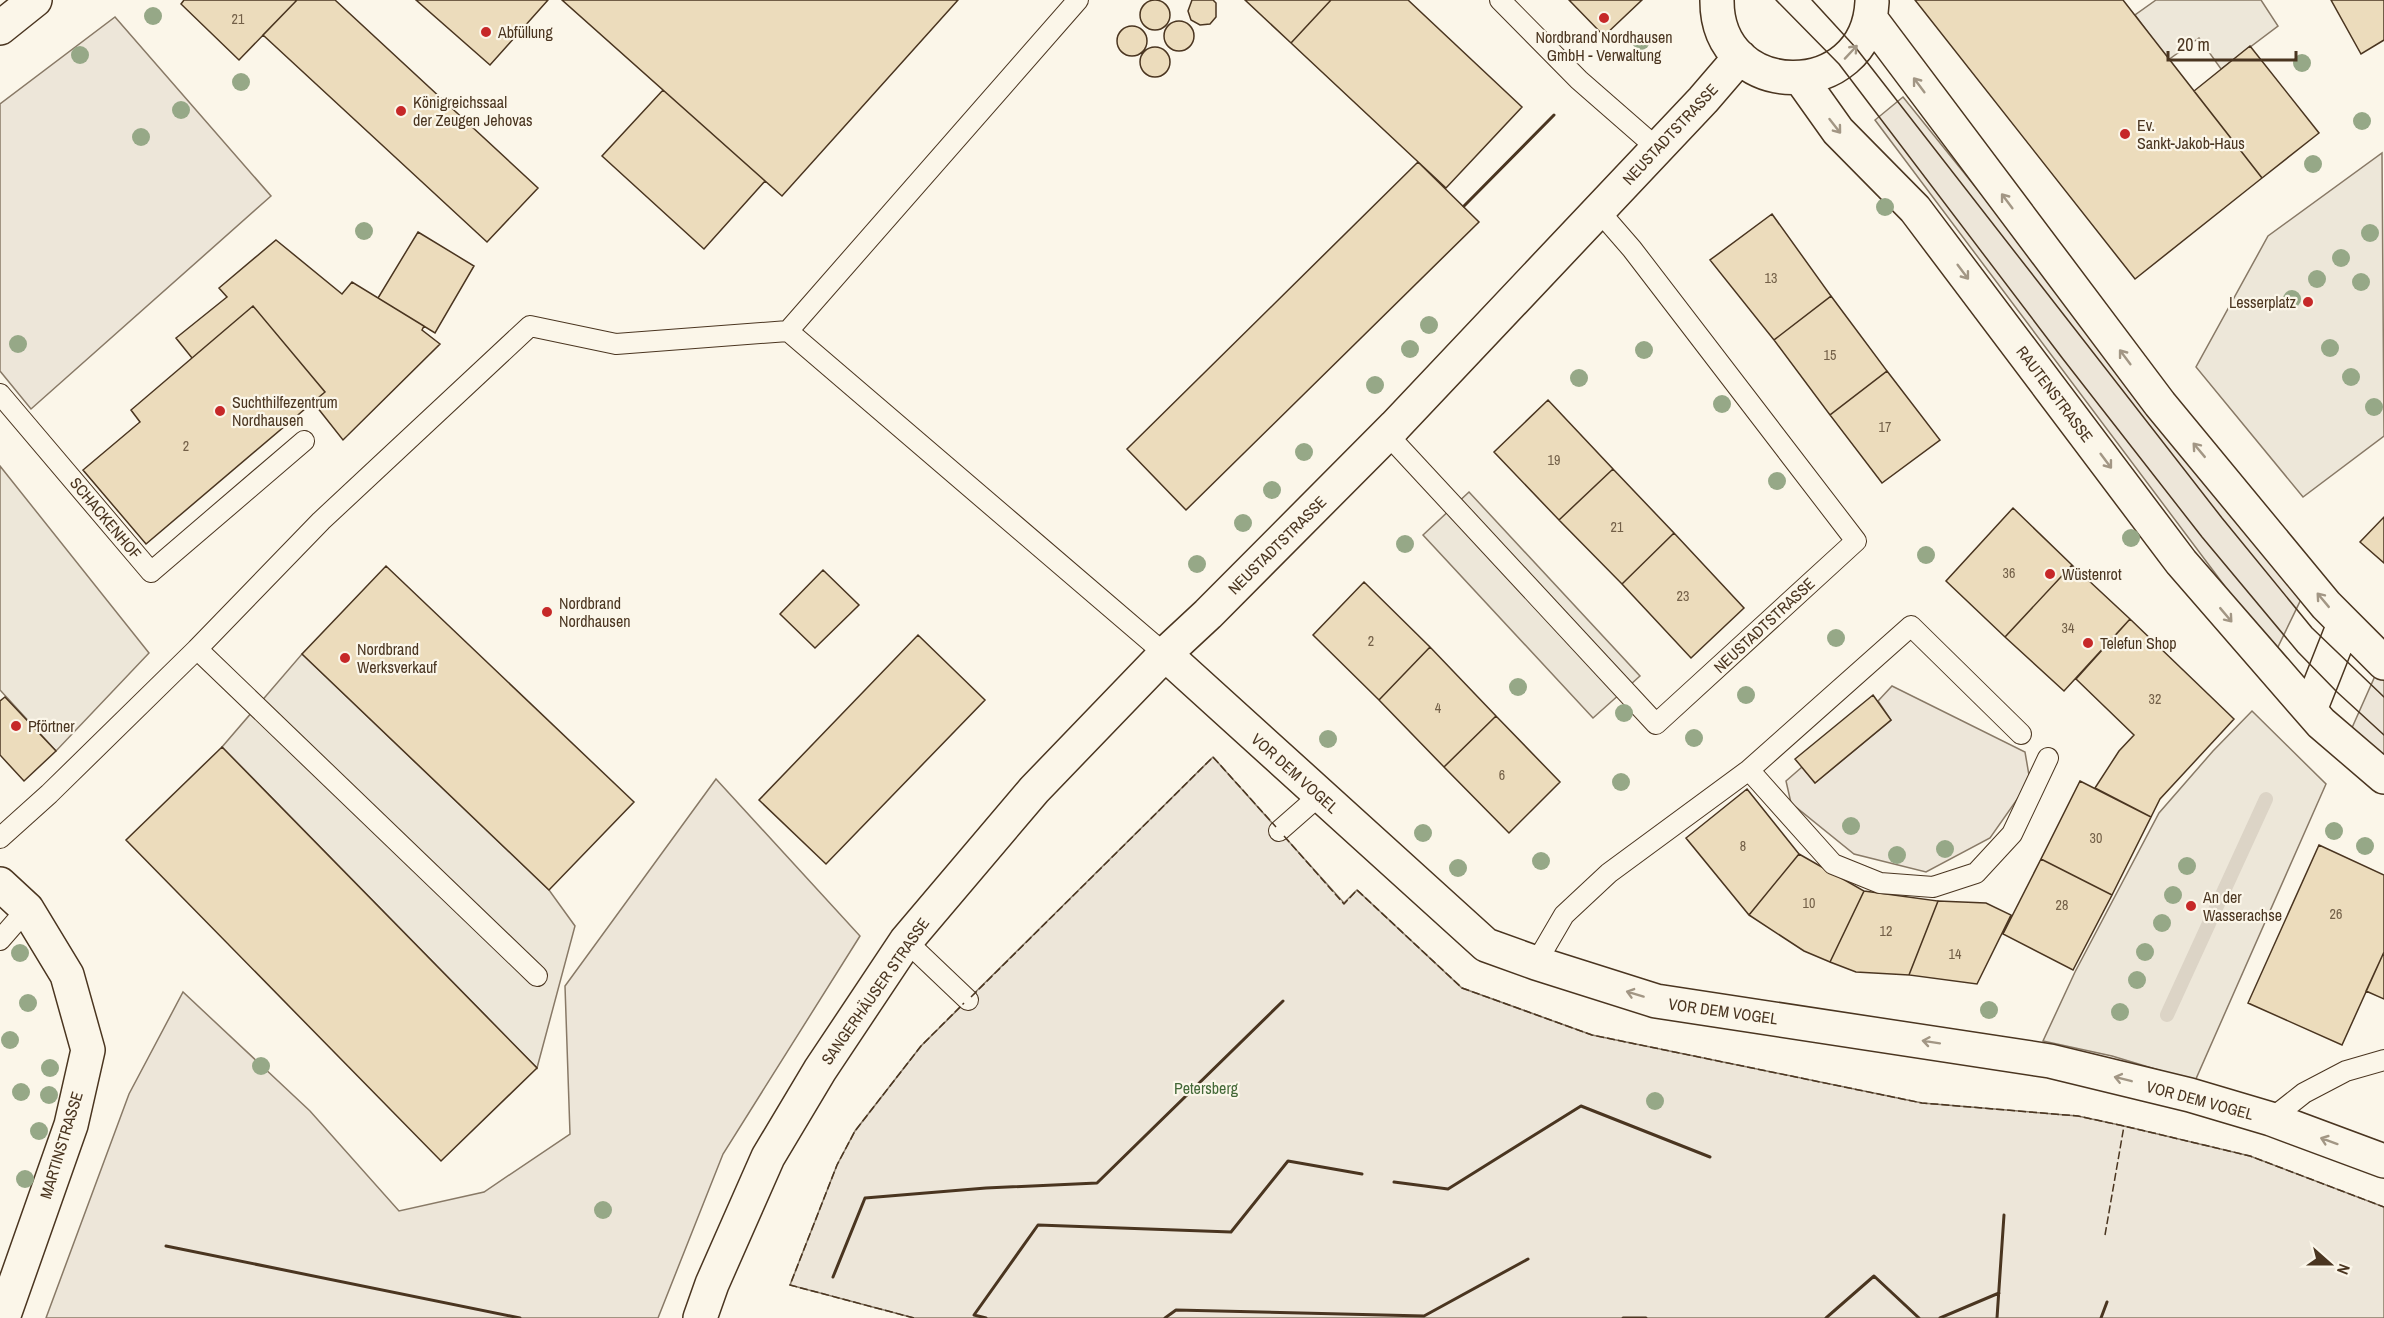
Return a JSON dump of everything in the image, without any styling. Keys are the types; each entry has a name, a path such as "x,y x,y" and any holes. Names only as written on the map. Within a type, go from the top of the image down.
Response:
{"street":[{"path":"0,28 35,0"},
{"path":"1717,0 1719,21 1740,57 1765,73 1783,78 1801,79 1821,74 1839,64 1856,48 1864,34 1871,9"},
{"path":"1871,9 2160,404 2326,605 2384,663"},
{"name":"NEUSTADTSTRASSE","path":"1165,654 1387,435 1658,149 1740,57"},
{"name":"RAUTENSTRASSE","path":"1801,79 1838,131 1915,209 2181,562 2321,723 2384,777"},
{"path":"2310,710 2344,624"},
{"name":"VOR DEM VOGEL","path":"1165,654 1486,945 1656,1001 2050,1061 2190,1095 2271,1119 2384,1161"},
{"name":"SANGERHÄUSER STRASSE","path":"700,1318 712,1284 768,1157 820,1070 906,941 1034,790 1165,654"},
{"name":"MARTINSTRASSE","path":"0,885 27,909 67,975 88,1050 71,1125 3,1318"}],"lane":[{"path":"0,838 49,794 197,650 321,521 530,326 616,344 788,331 1078,0"},
{"path":"1500,0 1579,80 1658,149"},
{"name":"NEUSTADTSTRASSE","path":"1387,435 1656,724 1856,541 1632,249 1599,211"},
{"path":"788,331 1165,654"},
{"name":"SCHACKENHOF","path":"0,394 151,572 304,441"},
{"path":"1536,963 1564,915 1609,873 1749,770 1911,626 2021,734"},
{"path":"197,650 537,976"},
{"path":"1749,770 1833,864 1880,884 1933,887 1976,873 2012,834 2048,758"},
{"path":"1279,831 1320,795"},
{"path":"0,940 27,909"},
{"path":"906,941 968,1000"},
{"path":"2271,1119 2304,1093 2346,1071 2384,1060"}],"green space":[{"path":"115,17 271,196 31,409 0,371 0,104"},
{"path":"1903,97 2114,359 2306,589 2275,653 1875,120"},
{"path":"2379,667 2384,671 2384,758 2351,730"},
{"path":"1892,686 2025,752 2030,781 1990,838 1926,872 1854,854 1791,803 1786,781 1802,767 1815,783 1891,720 1878,701"},
{"name":"Petersberg","path":"1213,757 1344,903 1357,890 1462,988 1592,1035 1922,1103 2078,1116 2250,1156 2384,1207 2384,1318 914,1318 790,1285 837,1165 855,1131 921,1046"},
{"path":"716,779 860,936 723,1154 658,1318 46,1318 129,1094 183,992 310,1111 399,1211 484,1192 570,1134 565,986"}],"shaded area":[{"path":"2156,0 2261,0 2278,26 2221,69 2199,38 2168,60 2135,15"},
{"name":"Lesserplatz","path":"2382,153 2384,436 2303,497 2196,367 2268,236"},
{"path":"0,466 149,653 56,751 0,690"},
{"path":"1469,492 1640,676 1593,718 1423,535"},
{"path":"302,654 549,890 575,926 537,1068 222,747"},
{"name":"An der Wasserachse","path":"2252,711 2326,784 2195,1081 2112,1056 2043,1041 2075,972 2159,813 2213,751"}],"building":[{"path":"184,0 297,0 239,60 181,4"},
{"name":"Königreichssaal der Zeugen Jehovas","path":"297,0 335,0 538,188 487,242 263,35"},
{"name":"Abfüllung","path":"416,0 548,0 490,65"},
{"path":"562,0 958,0 782,196"},
{"path":"1155,0 1161,1 1169,9 1169,21 1161,29 1155,30 1149,29 1141,21 1140,15 1141,9 1149,1"},
{"path":"1192,0 1213,0 1216,3 1216,17 1210,24 1200,25 1191,20 1188,11"},
{"path":"1245,0 1331,0 1291,43"},
{"path":"1331,0 1408,0 1522,107 1446,188 1291,43"},
{"name":"Nordbrand Nordhausen GmbH - Verwaltung","path":"1569,0 1642,0 1604,36"},
{"name":"Ev. Sankt-Jakob-Haus","path":"1915,0 2123,0 2262,178 2135,279"},
{"path":"2331,0 2384,0 2384,40 2361,54"},
{"path":"1179,21 1185,22 1193,30 1193,42 1185,50 1179,51 1173,50 1165,42 1164,36 1165,30 1173,22"},
{"path":"1132,26 1138,27 1146,35 1146,47 1138,55 1132,56 1126,55 1118,47 1117,41 1118,35 1126,27"},
{"path":"2250,46 2319,133 2262,178 2194,91"},
{"path":"1155,47 1161,48 1169,56 1169,68 1161,76 1155,77 1149,76 1141,68 1140,62 1141,56 1149,48"},
{"path":"663,90 765,181 704,249 602,156"},
{"path":"1418,162 1479,222 1186,510 1127,449"},
{"path":"1772,214 1831,296 1774,340 1710,260"},
{"path":"418,232 474,266 435,333 378,298"},
{"path":"276,240 342,294 352,282 424,326 422,330 440,344 343,440 313,402 325,392 253,306 192,358 176,338 227,297 219,288"},
{"path":"1831,296 1887,371 1830,415 1774,340"},
{"path":"253,306 325,392 146,544 83,470 140,422 131,410"},
{"path":"1887,371 1940,440 1882,483 1830,415"},
{"path":"1548,400 1613,469 1559,520 1494,452"},
{"path":"1613,469 1674,533 1622,584 1559,520"},
{"path":"2013,508 2072,565 2005,637 1946,581"},
{"path":"2384,517 2384,563 2360,542"},
{"path":"1674,533 1744,608 1691,658 1622,584"},
{"path":"2072,565 2130,619 2064,691 2005,637"},
{"path":"386,566 634,802 549,890 302,654"},
{"path":"823,570 859,605 815,648 780,614"},
{"path":"1364,582 1430,647 1379,700 1313,635"},
{"path":"2130,619 2234,719 2160,799 2151,817 2095,788 2119,751 2134,735 2076,679"},
{"path":"918,635 985,700 826,864 759,800"},
{"path":"1430,647 1496,716 1444,767 1379,700"},
{"path":"1873,695 1891,720 1815,783 1795,759"},
{"name":"Pförtner","path":"5,697 56,751 24,781 0,755 0,701"},
{"path":"1496,716 1560,782 1509,833 1444,767"},
{"path":"222,747 537,1068 441,1161 126,840"},
{"path":"2080,781 2151,817 2112,895 2041,859"},
{"path":"1747,789 1799,854 1749,915 1686,838"},
{"path":"2319,845 2384,875 2384,952 2342,1045 2248,1003"},
{"path":"1799,854 1864,891 1830,962 1804,951 1749,915"},
{"path":"2041,859 2112,895 2073,970 2003,934"},
{"path":"1864,891 1938,901 1909,975 1856,972 1830,962"},
{"path":"1938,901 1986,903 2011,915 1977,984 1909,975"},
{"path":"2384,952 2384,999 2366,991"}],"waterway":[{"path":"2167,1015 2266,799"}],"tram line":[{"path":"1776,0 1839,64 2063,359 2202,537 2298,652 2384,735"},
{"path":"1812,0 1856,48 2222,518 2312,628 2384,697"}],"fence":[{"path":"971,997 1213,757 1276,827"},
{"path":"1284,836 1344,904 1357,890 1462,988 1592,1035 1922,1103 2078,1116 2250,1156 2384,1207"},
{"path":"914,1318 790,1285 837,1165 855,1131 921,1046 964,1003"},
{"path":"2105,1235 2124,1126"}],"wall":[{"path":"1464,206 1554,115"},
{"path":"833,1277 865,1198 986,1188 1097,1183 1283,1001"},
{"path":"1394,1182 1448,1189 1581,1106 1710,1157"},
{"path":"986,1318 974,1315 1038,1225 1231,1232 1288,1161 1362,1174"},
{"path":"1997,1318 2004,1215"},
{"path":"166,1246 520,1318"},
{"path":"1165,1318 1176,1310 1424,1316 1528,1259"},
{"path":"1826,1318 1874,1276 1919,1318"},
{"path":"1940,1318 1999,1293"},
{"path":"2101,1318 2107,1302"},
{"path":"1623,1318 1646,1318"}],"place":[{"name":"Nordbrand Nordhausen GmbH - Verwaltung","path":"1604,18"},
{"name":"Abfüllung","path":"486,32"},
{"name":"Königreichssaal der Zeugen Jehovas","path":"401,111"},
{"name":"Ev. Sankt-Jakob-Haus","path":"2125,134"},
{"name":"Lesserplatz","path":"2308,302"},
{"name":"Suchthilfezentrum Nordhausen","path":"220,411"},
{"name":"Wüstenrot","path":"2050,574"},
{"name":"Nordbrand Nordhausen","path":"547,612"},
{"name":"Telefun Shop","path":"2088,643"},
{"name":"Nordbrand Werksverkauf","path":"345,658"},
{"name":"Pförtner","path":"16,726"},
{"name":"An der Wasserachse","path":"2191,906"}]}
